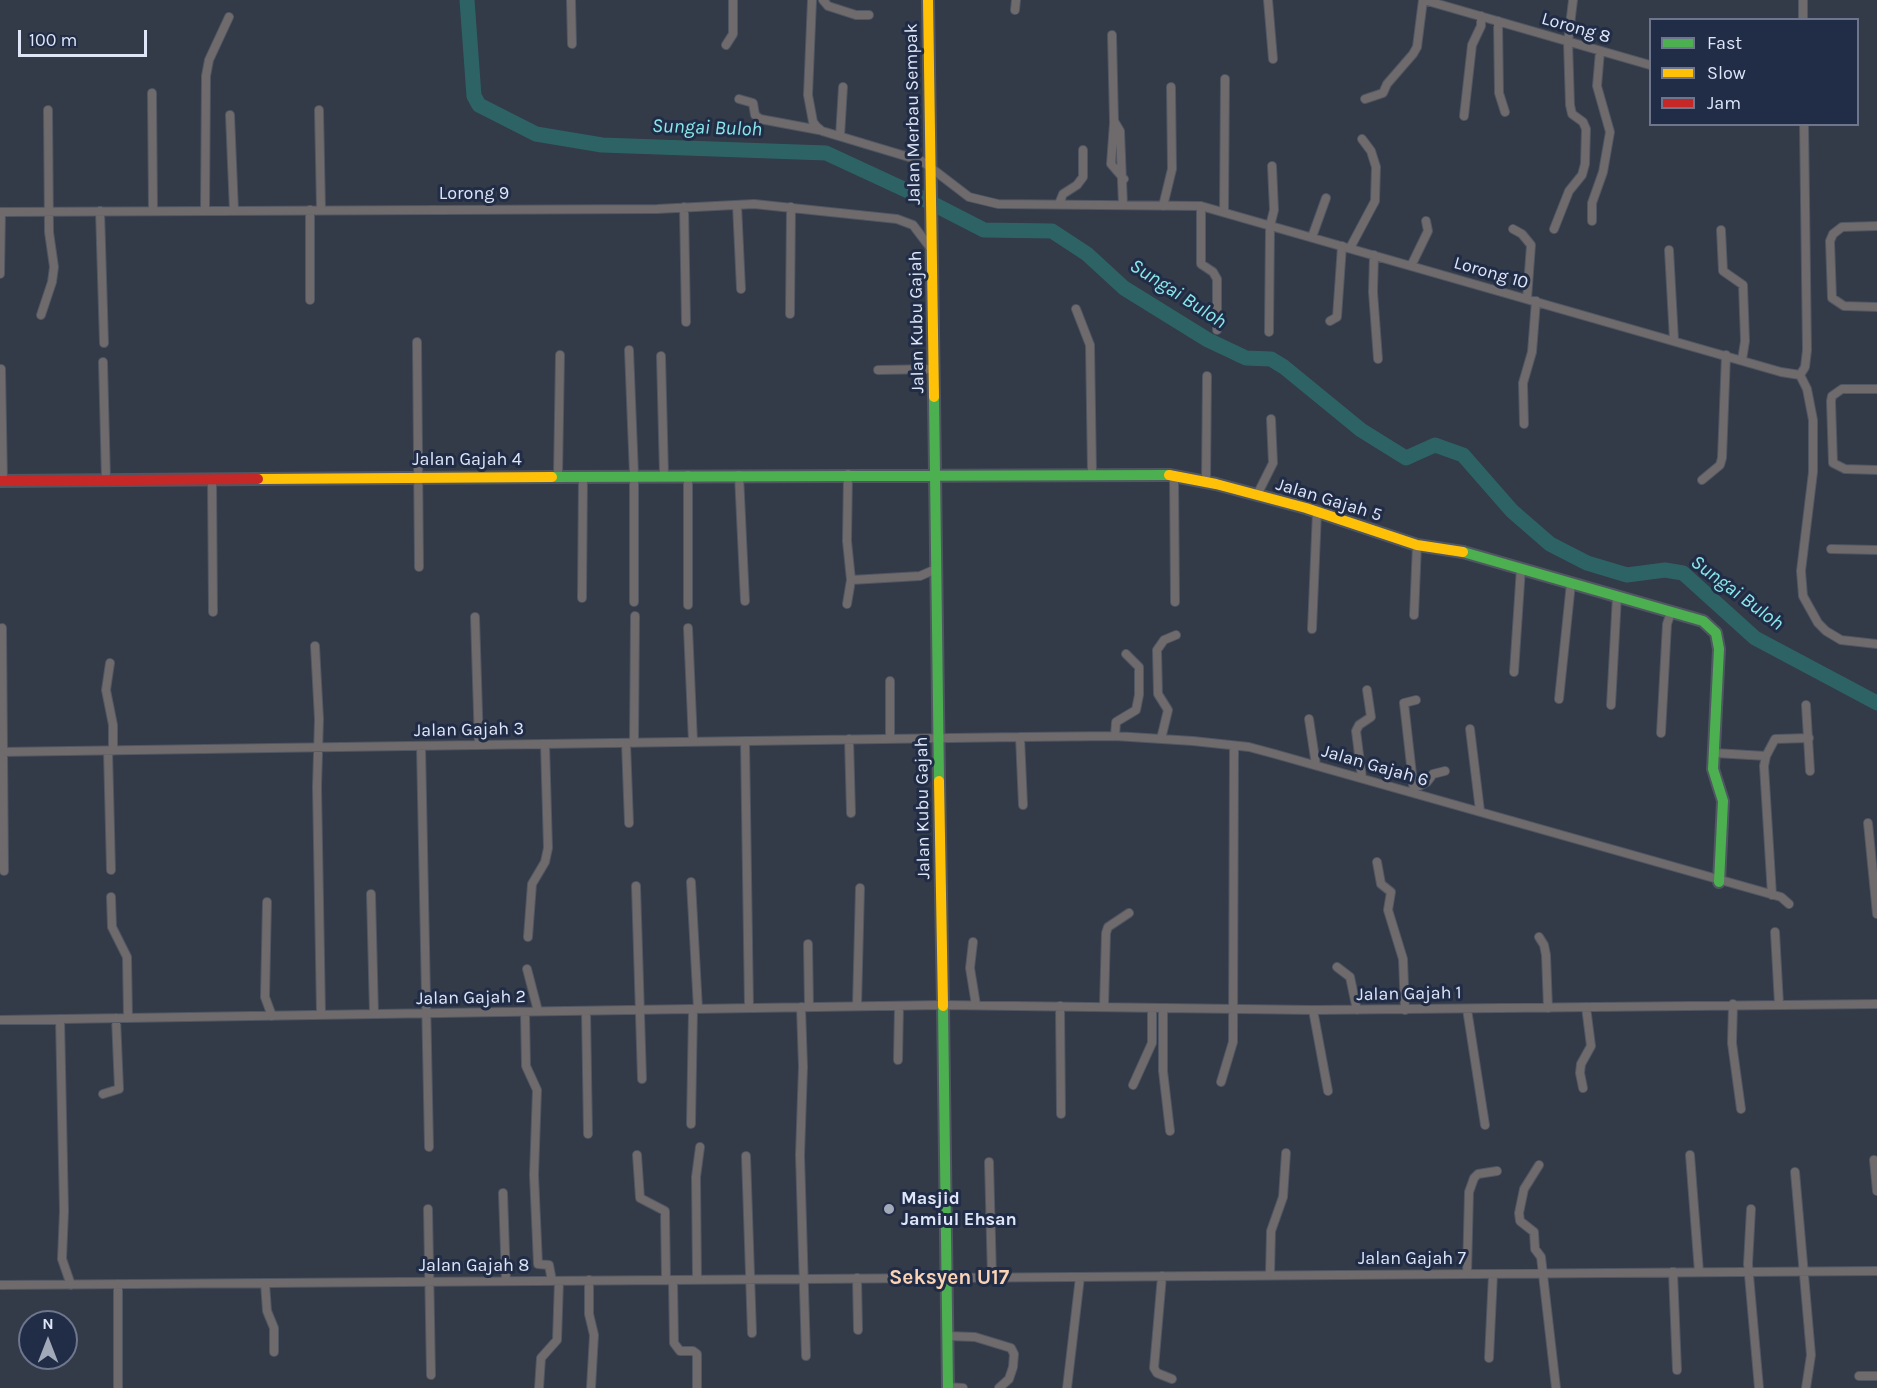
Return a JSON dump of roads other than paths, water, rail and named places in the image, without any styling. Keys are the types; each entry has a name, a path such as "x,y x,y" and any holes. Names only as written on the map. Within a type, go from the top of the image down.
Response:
{"street":[{"path":"571,0 572,44"},
{"path":"726,45 733,34 733,0"},
{"path":"812,0 808,94 813,122 822,131"},
{"path":"823,0 828,6 856,15 869,15"},
{"name":"Jalan Merbau Sempak","path":"928,0 932,228"},
{"path":"1015,10 1016,0"},
{"path":"1268,0 1273,59"},
{"path":"1365,99 1383,93 1387,84 1413,54 1417,47 1423,0"},
{"name":"Lorong 8","path":"1423,0 1649,65"},
{"path":"1554,229 1569,191 1582,175 1585,164 1586,129 1583,122 1572,114 1570,105 1568,42 1574,0"},
{"path":"1803,0 1803,18"},
{"path":"1464,116 1472,45 1481,26 1480,16"},
{"path":"205,211 206,76 209,60 229,17"},
{"path":"1498,21 1499,93 1505,112"},
{"path":"1112,35 1114,121 1111,164 1124,179 1123,205"},
{"path":"1592,220 1592,203 1603,172 1610,132 1597,86 1600,51"},
{"path":"1224,212 1225,79"},
{"path":"840,136 843,87"},
{"path":"1163,206 1172,169 1171,87"},
{"path":"152,93 153,211"},
{"name":"Lorong 10","path":"738,99 753,103 760,119 822,131 922,161 931,173 958,191 985,203 1201,206 1800,375"},
{"path":"41,315 52,282 54,267 49,212 48,110"},
{"path":"319,110 321,210"},
{"path":"230,115 234,211"},
{"path":"1804,126 1807,350 1805,367 1800,375 1807,389 1813,420 1813,472 1802,571 1803,596 1818,623 1826,631 1840,640 1877,644"},
{"path":"1350,248 1375,201 1376,167 1371,151 1362,139"},
{"path":"1059,204 1063,194 1083,177 1083,150"},
{"path":"1269,332 1270,226 1274,210 1272,166"},
{"path":"1312,237 1326,198"},
{"path":"737,205 741,289"},
{"name":"Lorong 9","path":"0,212 737,205 791,207 907,221 919,232 932,251"},
{"path":"1201,206 1200,264 1214,272 1217,279 1217,330"},
{"path":"684,207 686,322"},
{"path":"790,314 791,207"},
{"path":"310,210 310,300"},
{"path":"100,211 104,343"},
{"path":"0,212 0,274"},
{"path":"1411,266 1428,231 1426,221"},
{"path":"1877,226 1850,225 1833,234 1830,292 1837,304 1877,307"},
{"name":"Jalan Kubu Gajah","path":"932,228 948,1387"},
{"path":"1513,229 1522,234 1531,245 1532,352 1523,384 1524,424"},
{"path":"1721,230 1723,272 1743,285 1745,341 1742,360"},
{"path":"1330,321 1337,317 1342,246"},
{"path":"1669,250 1674,340"},
{"path":"1374,255 1373,292 1378,359"},
{"path":"1076,309 1088,333 1090,345 1092,473"},
{"path":"417,342 419,567"},
{"path":"629,350 634,475 634,602"},
{"path":"558,476 560,355"},
{"path":"1702,480 1720,465 1722,458 1726,355"},
{"path":"661,356 664,475"},
{"path":"103,362 106,480"},
{"path":"1,369 1,481"},
{"path":"878,370 934,369"},
{"path":"1206,482 1207,376"},
{"path":"1877,390 1842,389 1836,392 1831,400 1831,458 1838,467 1877,470"},
{"path":"1257,495 1273,463 1271,419"},
{"name":"Jalan Gajah 5","path":"935,473 1173,475 1257,495 1417,545 1467,553 1703,621 1716,633 1718,640 1715,753"},
{"name":"Jalan Gajah 4","path":"1,481 935,473"},
{"path":"847,604 851,580 847,549 848,474"},
{"path":"687,475 687,605"},
{"path":"739,475 745,601"},
{"path":"1173,475 1175,602"},
{"path":"582,598 583,476"},
{"path":"212,479 213,612"},
{"path":"1312,629 1317,512"},
{"path":"1414,615 1417,545"},
{"path":"1831,549 1877,550"},
{"path":"1514,672 1521,568"},
{"path":"851,580 920,576 936,569"},
{"path":"1559,699 1571,583"},
{"path":"1611,705 1617,596"},
{"path":"1661,733 1667,624 1671,612"},
{"path":"629,823 634,616"},
{"path":"475,617 479,745"},
{"path":"2,628 4,871"},
{"path":"687,628 693,742"},
{"path":"1161,739 1168,710 1158,694 1157,650 1164,640 1176,635"},
{"path":"315,646 321,1015"},
{"path":"1115,736 1116,722 1136,710 1139,695 1139,667 1126,654"},
{"path":"110,663 106,690 113,724 110,751 111,870"},
{"path":"890,681 890,738"},
{"path":"1362,778 1356,730 1359,725 1371,717 1367,690"},
{"path":"1416,700 1404,703 1414,790 1427,782 1433,774 1445,771"},
{"path":"1806,705 1810,771"},
{"path":"1309,719 1316,765"},
{"path":"1470,729 1480,811"},
{"name":"Jalan Gajah 6","path":"939,738 1115,736 1234,746 1414,790 1719,882 1772,895 1789,904"},
{"path":"1020,737 1023,805"},
{"name":"Jalan Gajah 3","path":"2,752 939,738"},
{"path":"1772,895 1764,766 1766,756 1775,739 1809,738"},
{"path":"849,739 851,813"},
{"path":"745,741 749,1008"},
{"path":"528,937 532,884 545,862 548,848 545,744"},
{"path":"421,746 429,1147"},
{"path":"1221,1082 1233,1049 1234,746"},
{"path":"1719,882 1723,801 1713,769 1715,753 1766,756"},
{"path":"1868,823 1877,914"},
{"path":"1377,862 1381,884 1391,892 1388,910 1403,959 1404,1010"},
{"path":"691,882 695,1009 691,1124"},
{"path":"636,886 642,1079"},
{"path":"857,1006 860,888"},
{"path":"371,894 374,1014"},
{"path":"111,897 112,927 127,957 128,1018"},
{"path":"267,902 265,997 272,1016"},
{"path":"1104,1006 1106,933 1108,927 1129,914"},
{"path":"1774,932 1779,1004"},
{"path":"1539,937 1546,955 1548,1008"},
{"path":"973,942 970,968 976,1005"},
{"path":"806,1356 800,1155 808,944"},
{"path":"1337,967 1350,977 1357,1010"},
{"path":"527,969 538,1011"},
{"path":"1733,1004 1732,1043 1740,1109"},
{"name":"Jalan Gajah 1","path":"942,1005 1404,1010 1733,1004 1877,1004"},
{"name":"Jalan Gajah 2","path":"0,1020 942,1005"},
{"path":"898,1060 899,1006"},
{"path":"1060,1006 1061,1114"},
{"path":"1132,1085 1152,1043 1152,1008"},
{"path":"1163,1008 1163,1071 1170,1131"},
{"path":"1583,1088 1581,1064 1591,1046 1586,1008"},
{"path":"1467,1009 1485,1125"},
{"path":"1313,1010 1328,1091"},
{"path":"586,1011 588,1134"},
{"path":"525,1012 526,1065 537,1090 534,1175 539,1281"},
{"path":"103,1094 119,1089 116,1018"},
{"path":"60,1019 64,1211 62,1259 70,1285"},
{"path":"697,1280 696,1177 700,1147"},
{"path":"1270,1275 1271,1232 1283,1197 1286,1153"},
{"path":"637,1155 640,1198 665,1211 674,1343 680,1350 693,1351 697,1354 698,1388"},
{"path":"1690,1155 1699,1272"},
{"path":"746,1156 752,1333"},
{"path":"1874,1160 1877,1191"},
{"path":"990,1162 992,1277"},
{"path":"1539,1165 1524,1189 1519,1213 1520,1221 1534,1232 1535,1250 1541,1257 1541,1273 1556,1388"},
{"path":"1467,1274 1469,1192 1478,1174 1497,1171"},
{"path":"1795,1172 1811,1355 1806,1388"},
{"path":"503,1193 506,1281"},
{"path":"428,1209 431,1375"},
{"path":"1751,1209 1749,1272 1758,1388"},
{"path":"538,1264 549,1265 555,1281 557,1340 541,1358 539,1388"},
{"name":"Jalan Gajah 7","path":"947,1278 1877,1271"},
{"path":"1673,1272 1677,1370"},
{"path":"1489,1358 1493,1274"},
{"path":"1162,1276 1154,1368 1156,1373 1172,1379"},
{"path":"1067,1388 1080,1277"},
{"path":"857,1278 858,1330"},
{"name":"Jalan Gajah 8","path":"0,1285 947,1278"},
{"path":"589,1280 589,1314 594,1335 591,1388"},
{"path":"265,1283 267,1311 274,1328 273,1352"},
{"path":"118,1284 118,1388"},
{"path":"948,1336 975,1337 1011,1348 1014,1353 1013,1367 1009,1379 999,1388"},
{"path":"1859,1376 1877,1376"},
{"path":"948,1387 963,1388"}],"waterway":[{"name":"Sungai Buloh","path":"467,0 474,96 479,105 536,134 602,145 826,153 984,230 1052,231 1087,254 1124,288 1208,340 1246,358 1271,359 1284,367 1361,430 1406,458 1435,445 1463,455 1512,511 1550,544 1587,563 1627,575 1665,570 1683,573 1755,638 1877,703"}],"place":[{"name":"Masjid Jamiul Ehsan","path":"889,1209"}],"district":[{"name":"Seksyen U17","path":"949,1278"}]}
